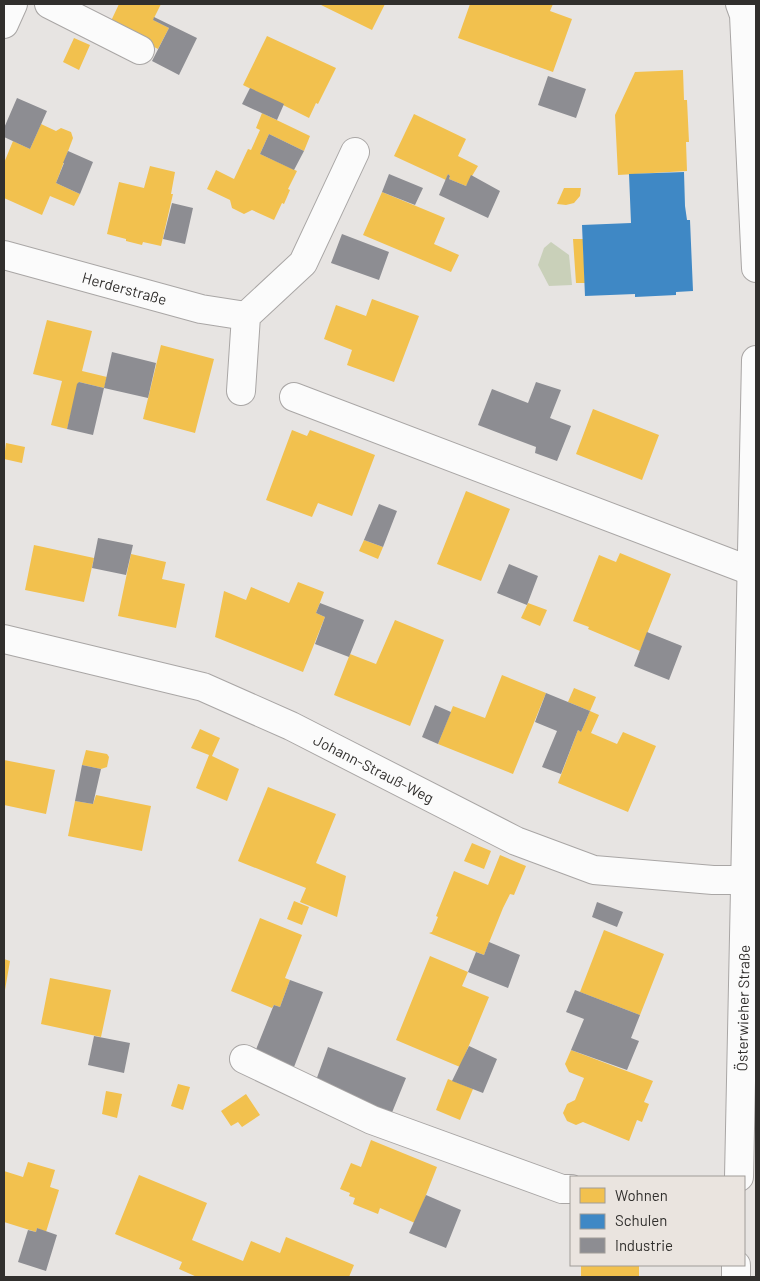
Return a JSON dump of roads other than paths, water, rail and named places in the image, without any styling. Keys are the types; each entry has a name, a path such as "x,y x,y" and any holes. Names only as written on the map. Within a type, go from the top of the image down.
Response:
{"street":[{"path":"4,24 12,4"},
{"path":"49,4 140,50"},
{"path":"744,8 756,268"},
{"path":"241,391 246,316 303,263 355,152"},
{"name":"Herderstraße","path":"4,255 201,309 246,316"},
{"name":"Österwieher Straße","path":"739,1176 756,360"},
{"path":"294,397 751,571"},
{"name":"Johann-Strauß-Weg","path":"4,639 203,688 291,726 516,841 594,870 713,880 744,880"},
{"path":"244,1059 372,1120 562,1189 570,1189"}]}
